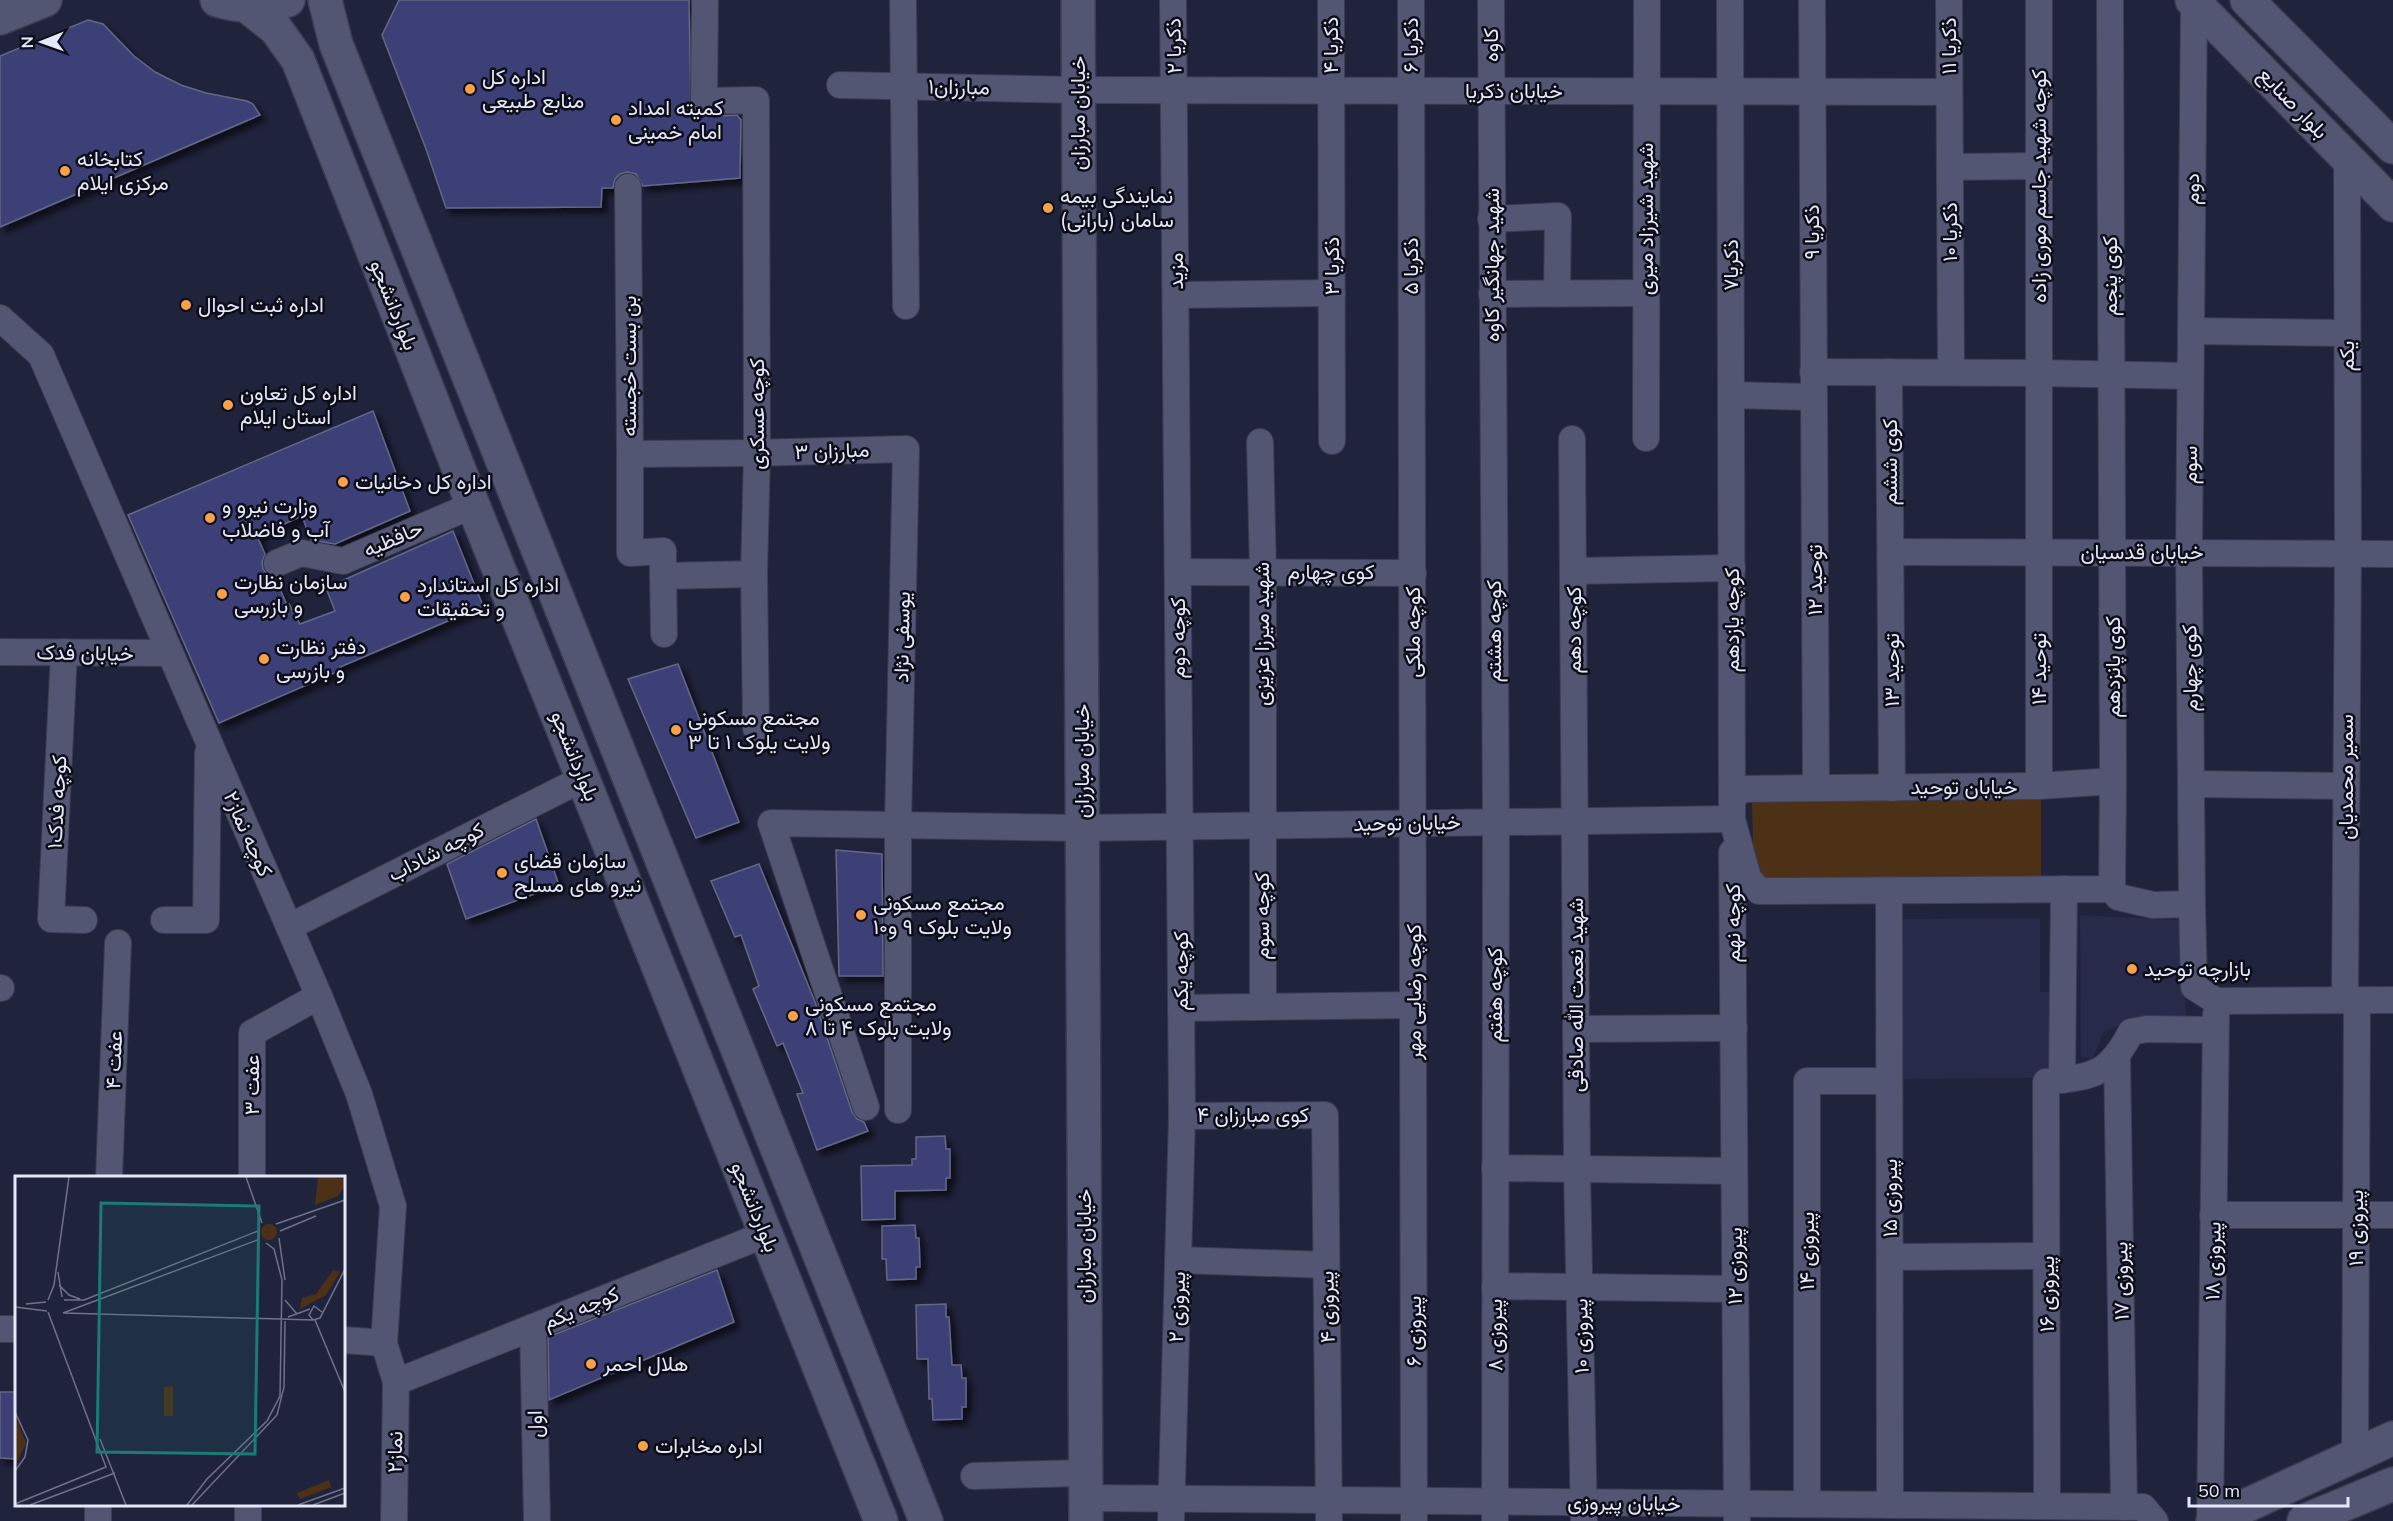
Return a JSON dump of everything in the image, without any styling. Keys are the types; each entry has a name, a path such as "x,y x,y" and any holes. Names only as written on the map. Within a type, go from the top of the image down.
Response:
{"main road":[{"path":"0,18 45,0"},
{"path":"232,3 274,5 288,0"},
{"name":"بلواردانشجو","path":"325,0 341,55 926,1521"},
{"name":"خیابان مبارزان","path":"1078,0 1086,1497"},
{"name":"بلوار صنایع","path":"2247,0 2393,147"},
{"name":"بلوار صنایع","path":"2193,1 2393,205"},
{"name":"بلواردانشجو","path":"232,3 276,28 298,60 473,505 881,1521"},
{"path":"2212,1521 2393,1438"},
{"path":"2304,1521 2393,1484"}],"street":[{"name":"کوچه عسکری","path":"705,0 704,101 756,100 757,453 754,574 756,728"},
{"path":"903,0 906,306"},
{"name":"ذکریا ۲","path":"1173,0 1174,92"},
{"name":"ذکریا ۴","path":"1331,0 1331,90"},
{"name":"ذکریا ۶","path":"1410,91 1411,0"},
{"name":"کاوه","path":"1491,0 1491,91"},
{"name":"شهید شیرزاد میری","path":"1646,438 1647,0"},
{"name":"ذکریا۷","path":"1730,0 1731,438"},
{"name":"ذکریا ۹","path":"1812,0 1814,384"},
{"name":"ذکریا ۱۱","path":"1949,0 1949,92"},
{"name":"کوچه شهید جاسم موری زاده","path":"2039,0 2039,552"},
{"name":"کوی پنجم","path":"2110,0 2112,552"},
{"name":"دوم","path":"2190,376 2193,1"},
{"name":"مبارزان۱","path":"840,85 1078,90"},
{"name":"خیابان ذکریا","path":"1078,90 1949,92"},
{"name":"ذکریا ۳","path":"1331,90 1332,441"},
{"name":"ذکریا ۵","path":"1410,91 1412,440"},
{"name":"شهید جهانگیر کاوه","path":"1491,91 1493,440"},
{"name":"مزید","path":"1174,92 1177,449"},
{"name":"ذکریا ۱۰","path":"1949,92 1951,372"},
{"name":"یکم","path":"2347,158 2348,553"},
{"path":"1950,167 2039,166"},
{"name":"بن بست خجسته","path":"628,187 630,453 757,453"},
{"path":"1491,219 1558,216 1557,293"},
{"path":"1176,295 1332,292"},
{"path":"1492,294 1646,293"},
{"name":"کوچه نماز۲","path":"0,318 41,355 319,996 359,1094 393,1206 384,1342 396,1382"},
{"path":"2191,331 2347,333"},
{"path":"1731,395 1890,372 2190,376"},
{"name":"کوی ششم","path":"1890,372 1891,552"},
{"name":"سوم","path":"2189,553 2190,376"},
{"name":"توحید ۱۲","path":"1814,384 1816,788"},
{"name":"کوچه یازدهم","path":"1731,438 1732,810"},
{"name":"کوچه دهم","path":"1572,439 1575,821"},
{"name":"کوچه ملکی","path":"1412,440 1414,823"},
{"name":"کوچه هشتم","path":"1493,440 1496,822"},
{"name":"شهید میرزا عزیزی","path":"1260,442 1263,572 1262,825"},
{"name":"مبارزان ۳","path":"757,453 906,449"},
{"name":"یوسفی نژاد","path":"898,1110 898,825 906,449"},
{"name":"کوچه دوم","path":"1177,449 1180,827"},
{"path":"630,453 630,553 663,551 664,634"},
{"name":"حافظیه","path":"277,563 302,553 343,561 473,505"},
{"name":"خیابان قدسیان","path":"1891,552 2393,554"},
{"name":"توحید ۱۳","path":"1891,552 1892,788"},
{"name":"توحید ۱۴","path":"2039,552 2039,786"},
{"name":"کوی پانزدهم","path":"2112,552 2113,781"},
{"name":"کوی چهارم","path":"2189,553 2192,904"},
{"name":"سمیر محمدیان","path":"2348,553 2346,786 2351,1000"},
{"path":"1573,571 1732,568"},
{"name":"کوی چهارم","path":"1178,572 1413,573"},
{"path":"663,576 754,574"},
{"name":"خیابان فدک","path":"0,652 169,653"},
{"name":"کوچه فدک۱","path":"64,652 51,919 84,920"},
{"path":"164,920 206,920 208,743"},
{"name":"کوچه شاداب","path":"289,927 584,778"},
{"path":"2113,781 2112,889 2118,897 2153,905 2192,904 2194,987 2216,1001 2393,1000"},
{"name":"خیابان توحید","path":"1082,828 1575,821 1732,810 1740,789 2039,786 2113,781"},
{"path":"2191,784 2346,786"},
{"path":"1732,810 1748,878 1759,891 2112,889"},
{"name":"کوچه نهم","path":"1732,810 1734,1028"},
{"name":"شهید نعمت الله صادقی","path":"1575,821 1577,1169"},
{"name":"کوچه هفتم","path":"1495,1168 1496,822"},
{"path":"866,1107 771,823 1082,828"},
{"name":"کوچه رضایی مهر","path":"1414,823 1414,1161"},
{"name":"کوچه سوم","path":"1262,825 1263,1007"},
{"name":"کوچه یکم","path":"1180,827 1182,1116"},
{"name":"پیروزی ۱۶","path":"2047,1506 2046,1256 2064,889"},
{"name":"پیروزی ۱۵","path":"1889,891 1890,1505"},
{"name":"عفت ۴","path":"109,1176 118,943"},
{"name":"عفت ۳","path":"252,1176 252,1033 319,996"},
{"name":"پیروزی ۱۹","path":"2351,1000 2356,1215 2355,1456"},
{"name":"پیروزی ۱۸","path":"2212,1521 2216,1001"},
{"path":"1181,1008 1414,1005"},
{"path":"1576,1029 1734,1028"},
{"name":"پیروزی ۱۲","path":"1734,1028 1737,1512"},
{"path":"2054,1081 2084,1077 2100,1072 2117,1055 2131,1032 2147,1029 2215,1030"},
{"name":"پیروزی ۱۷","path":"2117,1055 2124,1507"},
{"name":"پیروزی ۱۴","path":"1822,1510 1807,1081 1889,1081"},
{"name":"کوی مبارزان ۴","path":"1182,1116 1325,1115"},
{"name":"پیروزی ۴","path":"1325,1115 1329,1510"},
{"name":"پیروزی ۲","path":"1170,1510 1182,1116"},
{"name":"پیروزی ۶","path":"1414,1161 1414,1511"},
{"path":"1495,1168 1734,1171"},
{"name":"پیروزی ۸","path":"1495,1168 1495,1511"},
{"name":"پیروزی ۱۰","path":"1577,1169 1584,1512"},
{"path":"2213,1215 2393,1215"},
{"name":"کوچه یکم","path":"396,1382 766,1234"},
{"path":"1890,1257 2046,1256"},
{"path":"1179,1260 1326,1264"},
{"path":"1495,1286 1736,1289"},
{"name":"اول","path":"533,1327 537,1521"},
{"path":"345,1340 384,1342"},
{"name":"نماز۲","path":"394,1521 396,1382"},
{"name":"خیابان پیروزی","path":"974,1476 1170,1510 1737,1512 1822,1510 1890,1505 2143,1507 2155,1521"}],"shaded area":[{"path":"2041,793 2041,883 1754,879 1752,802 1759,795"},
{"name":"بازارچه توحید","path":"2080,915 2178,920 2187,1019 2131,1021 2104,1032 2092,1059 2081,1056"},
{"path":"2040,918 2040,992 2051,992 2051,1078 1902,1079 1901,919"}],"building":[{"path":"399,0 689,0 691,108 703,117 737,115 741,120 740,178 643,186 636,174 627,172 615,179 613,188 602,188 601,207 446,208 382,35"},
{"name":"کتابخانه مرکزی ایلام","path":"88,20 103,24 134,56 155,72 181,85 206,93 247,101 253,104 260,115 0,227 0,56"},
{"path":"373,411 410,511 335,544 311,540 302,516 257,536 265,554 262,562 263,569 275,578 287,605 289,604 300,624 335,611 326,588 453,531 483,606 340,667 341,670 219,723 128,515"},
{"name":"مجتمع مسکونی ولایت یلوک ۱ تا ۳","path":"678,664 739,822 696,838 628,679"},
{"name":"سازمان قضای نیرو های مسلح","path":"536,819 559,885 466,919 447,864"},
{"name":"مجتمع مسکونی ولایت بلوک ۹ و۱۰","path":"836,850 882,854 883,976 839,976"},
{"name":"مجتمع مسکونی ولایت بلوک ۴ تا ۸","path":"759,864 815,1002 852,1112 857,1119 864,1122 868,1131 817,1150 797,1094 803,1093 783,1043 777,1046 753,989 759,986 741,935 735,937 711,881"},
{"path":"945,1136 946,1149 950,1149 950,1178 946,1178 946,1190 895,1191 895,1219 862,1220 861,1166 912,1165 912,1159 916,1159 916,1137"},
{"path":"915,1225 916,1238 919,1238 920,1267 916,1267 916,1279 887,1280 886,1259 882,1259 882,1226"},
{"name":"هلال احمر","path":"717,1270 734,1322 549,1400 548,1337"},
{"path":"946,1304 952,1365 961,1365 962,1378 966,1378 966,1407 962,1407 962,1419 933,1420 932,1399 929,1399 928,1359 917,1359 916,1305"},
{"path":"0,1392 15,1392 15,1459 0,1458"}],"place":[{"name":"اداره کل منابع طبیعی","path":"470,89"},
{"name":"کمیته امداد امام خمینی","path":"616,120"},
{"name":"کتابخانه مرکزی ایلام","path":"65,171"},
{"name":"نمایندگی بیمه سامان (بارانی)","path":"1048,208"},
{"name":"اداره ثبت احوال","path":"186,305"},
{"name":"اداره کل تعاون استان ایلام","path":"228,405"},
{"name":"اداره کل دخانیات","path":"343,482"},
{"name":"وزارت نیرو و آب و فاضلاب","path":"210,518"},
{"name":"سازمان نظارت و بازرسی","path":"222,594"},
{"name":"اداره کل استاندارد و تحقیقات","path":"405,597"},
{"name":"دفتر نظارت و بازرسی","path":"264,659"},
{"name":"مجتمع مسکونی ولایت یلوک ۱ تا ۳","path":"676,730"},
{"name":"سازمان قضای نیرو های مسلح","path":"502,873"},
{"name":"مجتمع مسکونی ولایت بلوک ۹ و۱۰","path":"861,915"},
{"name":"بازارچه توحید","path":"2132,969"},
{"name":"مجتمع مسکونی ولایت بلوک ۴ تا ۸","path":"793,1016"},
{"name":"هلال احمر","path":"591,1364"},
{"name":"اداره مخابرات","path":"643,1446"}]}
